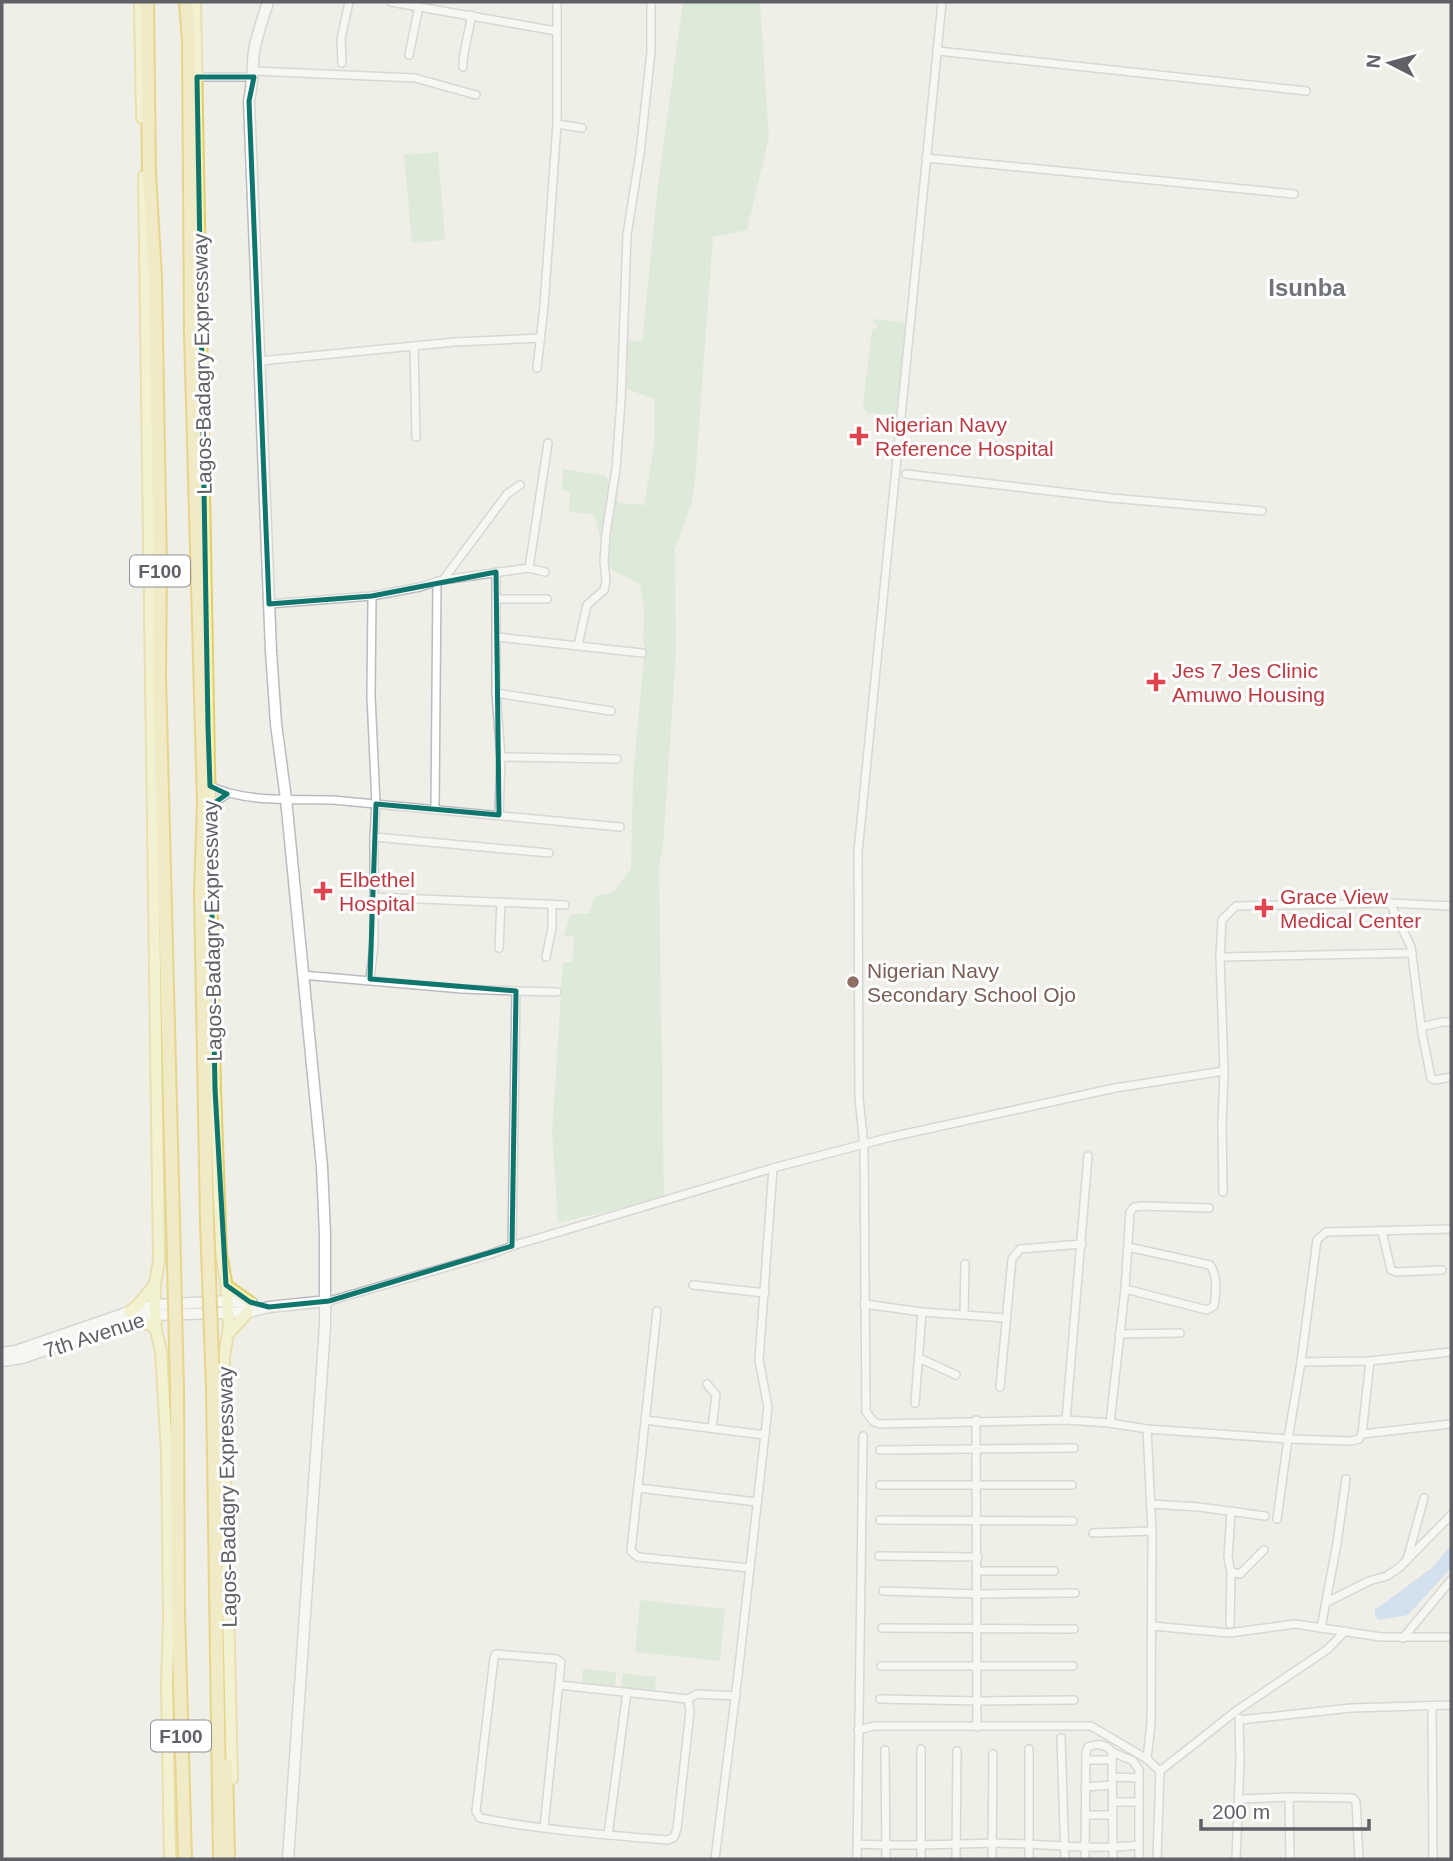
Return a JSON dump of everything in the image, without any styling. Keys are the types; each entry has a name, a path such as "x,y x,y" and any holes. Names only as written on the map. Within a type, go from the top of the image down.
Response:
{"highway":[{"name":"F100","path":"147,2 149,173 155,278 159,676 177,1390 178,1612 185,1859"},
{"name":"Lagos-Badagry Expressway","path":"186,2 191,333 204,803 201,892 213,1389 220,1859"},
{"path":"178,1612 175,1703 179,1859"},
{"path":"215,1622 222,1693 228,1859"}],"main road":[{"path":"140,2 153,695 159,1260 155,1310 162,1358 167,1452 170,1859"},
{"name":"Lagos-Badagry Expressway","path":"195,2 215,1089 221,1253 229,1332 224,1358 224,1430 234,1859"},
{"path":"268,2 255,48 249,102 262,458 276,724 288,799 322,1167 327,1301 290,1859"},
{"path":"130,1316 155,1284"},
{"path":"226,1285 249,1307"},
{"path":"2,1353 155,1310 269,1307 327,1301"},
{"path":"229,1332 249,1307"},
{"path":"130,1316 156,1330"},
{"name":"7th Avenue","path":"2,1361 51,1349 130,1316"}],"street":[{"path":"342,63 341,39 349,2"},
{"path":"391,2 556,31"},
{"path":"537,368 556,124 557,2"},
{"path":"578,645 587,605 604,590 606,580 606,534 616,468 621,401 627,235 640,153 649,65 651,2"},
{"path":"942,2 858,852 859,1098 864,1146 864,1403 869,1418 880,1424 1066,1420 1147,1429 1356,1441 1362,1434 1370,1362"},
{"path":"409,55 419,6"},
{"path":"463,67 462,59 470,33 471,15"},
{"path":"938,51 1306,91"},
{"path":"197,77 253,74 415,78 476,94"},
{"path":"556,124 583,128"},
{"path":"926,158 1294,194"},
{"path":"260,360 541,338"},
{"path":"414,346 416,437"},
{"path":"529,568 548,443"},
{"path":"906,474 1111,498 1262,510"},
{"path":"435,810 440,580 507,494 520,485"},
{"path":"269,604 372,596 420,587 440,580 529,568 545,572"},
{"path":"496,572 496,693 501,757 499,815"},
{"path":"370,979 374,946 373,837 376,804 371,696 372,596"},
{"path":"497,599 547,599"},
{"path":"497,638 642,653"},
{"path":"496,693 611,711"},
{"path":"501,757 617,759"},
{"path":"210,786 227,794 376,804 620,827"},
{"path":"210,806 227,794"},
{"path":"373,837 549,853"},
{"path":"374,897 565,905"},
{"path":"499,948 501,902"},
{"path":"1223,1192 1224,1071 1220,957 1223,920 1227,913 1236,906 1390,903 1451,906"},
{"path":"1390,903 1412,953 1430,1078 1435,1080 1451,1077"},
{"path":"546,957 552,928 552,904"},
{"path":"1220,957 1412,953"},
{"path":"304,975 462,989 557,992"},
{"path":"512,1246 516,991"},
{"path":"1421,1027 1451,1022"},
{"path":"327,1301 773,1168 891,1137 1084,1094 1224,1071"},
{"path":"1066,1420 1088,1156"},
{"path":"715,1859 765,1435 768,1397 759,1360 773,1168"},
{"path":"1110,1423 1125,1289 1130,1212 1134,1207 1209,1208"},
{"path":"1277,1519 1317,1240 1326,1231 1451,1229"},
{"path":"1382,1231 1391,1270 1442,1270"},
{"path":"1000,1387 1012,1259 1020,1249 1082,1244"},
{"path":"1125,1289 1207,1310 1213,1306 1215,1297 1214,1273 1210,1265 1128,1247"},
{"path":"964,1315 965,1264"},
{"path":"693,1285 765,1293"},
{"path":"864,1304 922,1312 1005,1318"},
{"path":"657,1311 631,1552 634,1555 750,1568"},
{"path":"915,1403 922,1312"},
{"path":"1119,1334 1180,1333"},
{"path":"1301,1362 1370,1362 1451,1352"},
{"path":"919,1358 956,1375"},
{"path":"707,1384 716,1395 712,1428"},
{"path":"645,1420 765,1435"},
{"path":"976,1420 977,1727"},
{"path":"1362,1434 1451,1424"},
{"path":"1147,1429 1152,1531 1151,1723 1147,1759"},
{"path":"858,1859 863,1436"},
{"path":"880,1450 1074,1448"},
{"path":"1321,1628 1346,1479"},
{"path":"880,1485 1072,1485"},
{"path":"638,1488 757,1502"},
{"path":"1407,1560 1424,1498"},
{"path":"1151,1504 1265,1516"},
{"path":"1230,1624 1231,1572 1228,1547 1231,1511"},
{"path":"1327,1602 1369,1581 1387,1576 1407,1560 1451,1515"},
{"path":"880,1520 1073,1521"},
{"path":"1093,1533 1152,1531"},
{"path":"1231,1572 1240,1574 1245,1571 1264,1550"},
{"path":"879,1556 978,1557"},
{"path":"978,1571 1054,1570"},
{"path":"1403,1638 1451,1580"},
{"path":"883,1591 1076,1593"},
{"path":"1152,1626 1229,1633 1283,1625 1381,1637 1451,1637"},
{"path":"882,1628 1074,1629"},
{"path":"1160,1771 1236,1711 1328,1649 1345,1631"},
{"path":"544,1827 561,1662 556,1659 496,1654 476,1811 480,1818 544,1827 608,1835 668,1840 674,1837 690,1711 688,1699"},
{"path":"881,1665 1073,1666"},
{"path":"559,1685 688,1699 697,1694 736,1696"},
{"path":"608,1835 627,1692"},
{"path":"880,1699 1074,1700"},
{"path":"1240,1720 1351,1708 1451,1705"},
{"path":"1432,1706 1433,1859"},
{"path":"1236,1711 1240,1720 1236,1859"},
{"path":"858,1730 874,1726 1091,1726 1147,1759 1160,1771 1157,1859"},
{"path":"1061,1738 1065,1859"},
{"path":"1085,1859 1086,1752 1093,1744 1102,1745 1112,1756 1114,1859"},
{"path":"921,1749 921,1859"},
{"path":"1029,1749 1029,1859"},
{"path":"885,1750 886,1859"},
{"path":"956,1859 957,1751"},
{"path":"992,1859 993,1754"},
{"path":"1086,1760 1112,1756 1133,1761 1139,1769 1139,1859"},
{"path":"1085,1787 1139,1778"},
{"path":"1239,1799 1289,1797 1355,1800 1359,1859"},
{"path":"1289,1797 1290,1859"},
{"path":"1112,1802 1139,1802"},
{"path":"1085,1815 1113,1815"},
{"path":"858,1844 921,1847 991,1843 1114,1848 1138,1845"}],"highlighted area":[{"path":"197,77 254,77 249,101 269,604 372,596 496,572 499,815 376,804 370,979 516,991 512,1246 329,1301 269,1307 250,1302 226,1285 215,1089 210,806 227,794 210,786"}],"green space":[{"path":"683,2 760,2 769,137 747,230 713,237 695,481 692,502 675,549 676,653 663,847 659,865 664,1198 558,1223 552,1133 563,963 573,961 574,937 564,936 570,915 589,913 596,896 613,892 631,869 633,776 645,646 640,584 611,569 594,514 569,512 570,492 562,490 563,469 606,476 619,503 644,505 654,445 654,399 627,389 626,340 642,342 658,184"},
{"path":"438,152 445,240 412,243 404,155"},
{"path":"873,319 906,323 896,415 867,413 863,405 872,329 876,329 877,325 873,324"},
{"path":"640,1600 725,1609 720,1661 635,1652"},
{"path":"583,1669 616,1672 615,1687 582,1684"},
{"path":"623,1673 656,1677 655,1692 621,1688"}],"water":[{"path":"1451,1545 1451,1568 1408,1615 1379,1620 1375,1616 1375,1610 1433,1567"}],"place":[{"name":"Nigerian Navy Reference Hospital","path":"859,436"},
{"name":"Jes 7 Jes Clinic Amuwo Housing","path":"1156,682"},
{"name":"Elbethel Hospital","path":"323,891"},
{"name":"Grace View Medical Center","path":"1264,908"},
{"name":"Nigerian Navy Secondary School Ojo","path":"853,982"}],"district":[{"name":"Isunba","path":"1307,287"}]}
